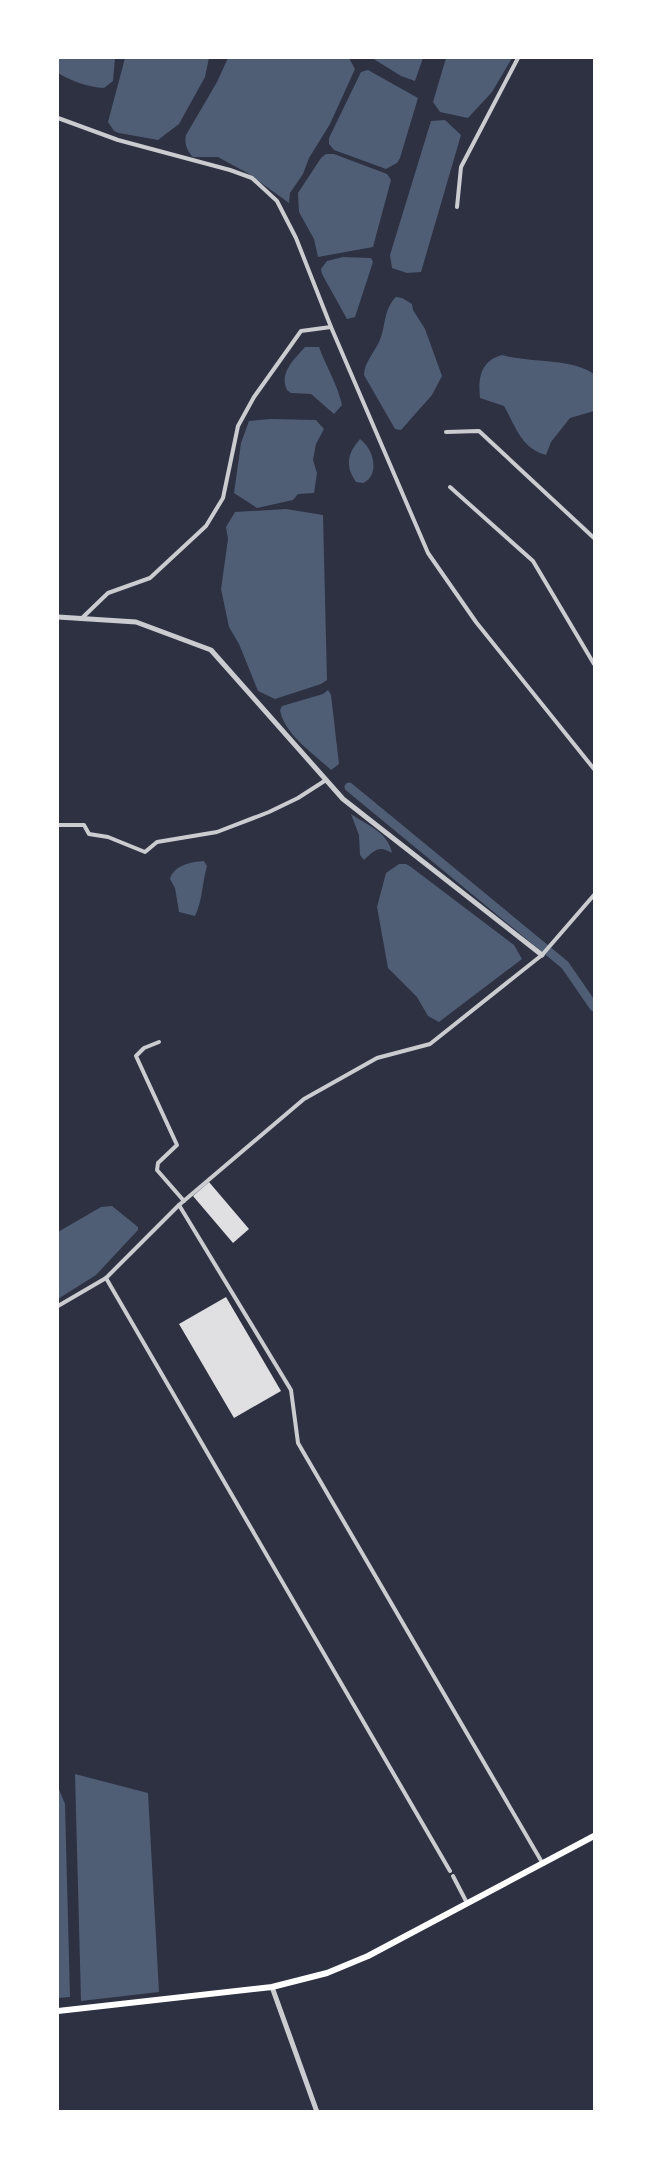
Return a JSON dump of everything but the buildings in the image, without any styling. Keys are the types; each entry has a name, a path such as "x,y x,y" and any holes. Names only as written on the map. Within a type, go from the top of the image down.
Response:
{"main road":[{"path":"58,2011 272,1986 327,1972 368,1956 594,1836"}],"street":[{"path":"457,207 461,166 518,58"},
{"path":"58,118 118,140 230,170 252,178 277,201 296,238 331,327 428,553 476,622 594,769"},
{"path":"81,618 108,593 150,578 206,526 223,498 238,426 254,397 301,331 331,327"},
{"path":"446,432 479,431 594,538"},
{"path":"450,487 533,561 594,664"},
{"path":"58,617 136,622 211,650 343,799 542,955"},
{"path":"58,825 84,825 89,834 108,837 145,852 157,842 217,832 269,812 298,798 326,780"},
{"path":"58,1306 106,1278 179,1205 304,1099 377,1058 430,1044 542,955 594,895"},
{"path":"159,1042 144,1048 136,1056 176,1145 158,1163 157,1170 184,1201"},
{"path":"179,1205 291,1390 298,1443 544,1864"},
{"path":"106,1278 450,1871"},
{"path":"452,1876 467,1903"},
{"path":"272,1986 317,2112"}],"water":[{"path":"58,58 115,58 113,81 104,88 74,81 58,73"},
{"path":"125,58 209,58 205,77 179,124 158,140 119,133 114,131 108,122"},
{"path":"228,58 349,58 355,69 330,124 309,158 303,174 290,193 289,203 249,174 218,157 193,157 188,150 185,141 186,135 217,82"},
{"path":"372,58 423,58 415,81 401,76"},
{"path":"446,58 512,58 492,92 468,118 440,112 433,102"},
{"path":"368,70 418,98 400,158 397,163 386,169 334,150 329,144 329,138 361,72"},
{"path":"445,120 461,135 421,272 407,273 392,268 390,255 431,121"},
{"path":"326,154 334,154 387,174 391,180 373,247 318,257 314,239 299,212 298,193 321,158"},
{"path":"343,257 371,258 373,262 355,317 347,319 321,269 327,261"},
{"path":"396,297 412,304 413,310 425,329 442,376 432,395 401,430 395,429 364,375 367,362 381,337 389,307"},
{"path":"305,347 319,347 335,383 342,405 334,414 311,394 291,393 287,390 285,384 286,372"},
{"path":"502,355 574,365 594,374 594,411 570,418 551,442 546,455 538,452 525,442 504,406 480,398 479,384 485,366"},
{"path":"270,419 316,420 324,429 316,444 313,460 317,473 314,493 298,494 293,500 257,508 234,493 241,443 249,421"},
{"path":"360,439 365,443 373,461 372,474 363,483 356,482 349,465 352,450"},
{"path":"286,509 323,515 327,680 321,684 275,699 258,691 239,644 229,627 221,589 228,539 226,527 235,512"},
{"path":"328,690 331,695 339,764 331,770 293,735 287,727 280,710 282,706 323,694"},
{"path":"351,814 381,834 390,846 392,853 380,849 364,860 360,855 359,835"},
{"path":"204,861 207,866 200,903 195,916 179,912 175,888 170,879 172,874 179,867"},
{"path":"399,864 406,864 411,867 514,945 522,959 439,1022 428,1016 417,997 388,968 377,907 386,873"},
{"path":"112,1206 138,1227 138,1230 96,1275 58,1299 58,1232 101,1207"},
{"path":"75,1774 148,1793 159,1992 81,2001"},
{"path":"58,1787 65,1804 70,1997 58,1998"}],"waterway":[{"path":"349,787 565,965 594,1007"}]}
